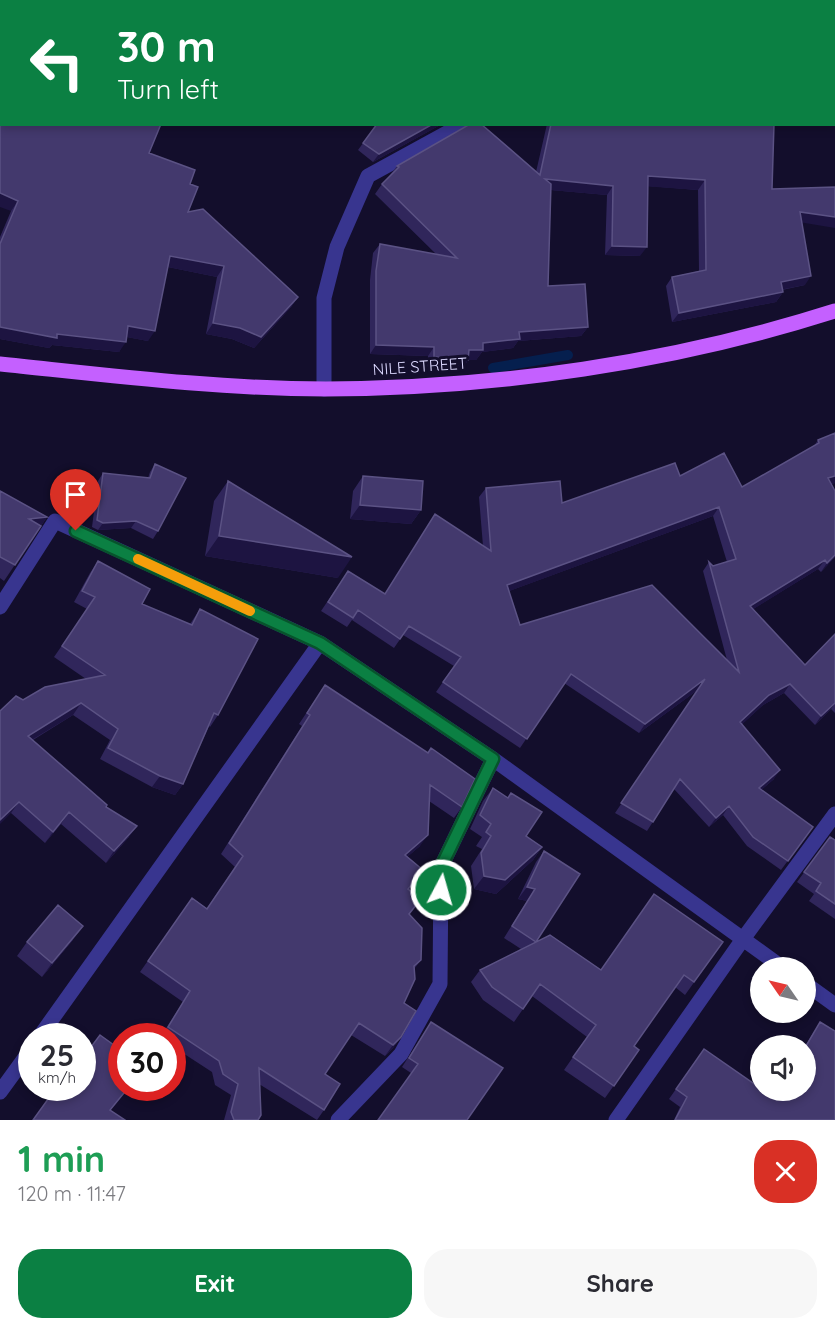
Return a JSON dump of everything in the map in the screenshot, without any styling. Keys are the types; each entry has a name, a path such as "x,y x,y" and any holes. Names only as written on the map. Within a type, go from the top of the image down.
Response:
{"main road":[{"name":"NILE STREET","path":"0,364 150,379 324,389 415,387 607,365 709,346 835,310"}],"street":[{"path":"324,389 324,298 337,247 368,176 459,126"},
{"path":"0,607 56,521 320,643 493,759 767,957"},
{"path":"49,1023 320,643"},
{"path":"338,1120 401,1054 440,984 441,867 493,759"},
{"path":"616,1120 742,939 835,814"},
{"path":"816,991 835,1005"},
{"path":"0,1092 18,1067"}],"building":[{"path":"0,126 160,126 149,153 195,170 190,184 198,187 188,212 203,209 298,297 261,337 240,328 213,323 224,266 170,256 155,331 128,326 126,342 57,334 57,338 0,327 0,244 18,201 0,193"},
{"path":"376,126 429,126 379,154 363,143"},
{"path":"467,126 483,126 540,175 551,126 774,126 772,189 835,187 835,217 800,212 811,276 781,282 783,292 679,313 672,277 706,270 705,180 648,176 647,247 612,246 613,186 545,179 551,184 548,286 585,284 588,327 519,332 520,339 483,343 483,350 469,350 468,360 434,357 434,347 376,345 376,271 380,244 457,258 382,184 399,167 397,166"},
{"path":"835,433 835,476 828,478 835,491 835,555 827,563 825,560 750,606 805,665 835,634 835,703 821,716 790,684 769,695 740,722 780,770 759,788 813,827 788,861 753,837 729,806 716,818 680,779 653,822 621,803 705,679 645,724 571,674 527,739 443,682 461,657 409,626 400,639 358,610 353,618 328,602 348,571 385,594 435,514 491,551 486,488 560,481 562,503 675,463 680,476 724,453 742,487 819,443 818,440","holes":["719,507 736,559 713,566 709,562 739,672 652,585 520,625 507,585"]},
{"path":"155,464 186,478 158,531 136,521 103,523 97,520 103,473 150,478"},
{"path":"363,476 423,481 421,510 360,505"},
{"path":"228,481 352,557 219,536"},
{"path":"0,491 47,517 29,519 41,526 15,565 0,557"},
{"path":"98,561 150,589 142,604 192,625 200,609 258,639 218,715 214,713 183,784 160,776 108,748 118,729 81,703 28,736 107,805 106,807 137,826 114,851 69,812 53,832 19,802 0,820 0,711 16,696 23,700 45,687 105,675 62,646 95,597 82,591"},
{"path":"325,685 428,753 431,748 475,779 462,807 430,785 428,835 405,855 423,870 408,889 421,899 409,914 422,928 421,960 414,966 415,979 404,1003 416,1011 401,1037 393,1045 359,1023 325,1074 340,1084 324,1110 259,1068 261,1115 258,1120 234,1120 231,1112 238,1084 223,1074 219,1061 186,1039 186,1023 170,1023 190,991 148,961 192,898 207,909 243,856 229,843 310,715 307,713"},
{"path":"493,788 508,798 511,793 542,812 526,836 542,847 505,880 484,876 481,853 491,836 486,832 491,824 480,815"},
{"path":"830,837 835,840 835,904 816,891 821,883 804,872"},
{"path":"544,851 580,874 536,942 512,926 535,889 527,887"},
{"path":"654,894 723,942 694,982 684,975 634,1046 639,1050 614,1086 573,1057 596,1025 540,984 523,1009 492,987 480,970 550,935 601,970"},
{"path":"58,905 83,926 52,963 27,942"},
{"path":"431,1022 503,1068 467,1120 378,1120 418,1064 409,1058"},
{"path":"820,1022 835,1031 835,1120 675,1120 687,1097 676,1089 704,1049 750,1081 750,1101 816,1101 816,1035 812,1035"},
{"path":"100,1035 108,1041 108,1101 117,1101 110,1110 125,1120 33,1120 47,1101 96,1101 96,1040"}],"waterway":[{"path":"493,368 568,355"}],"slow traffic":[{"path":"138,559 250,611"}],"route":[{"path":"76,531 320,643 493,759 441,867 441,890"}]}
